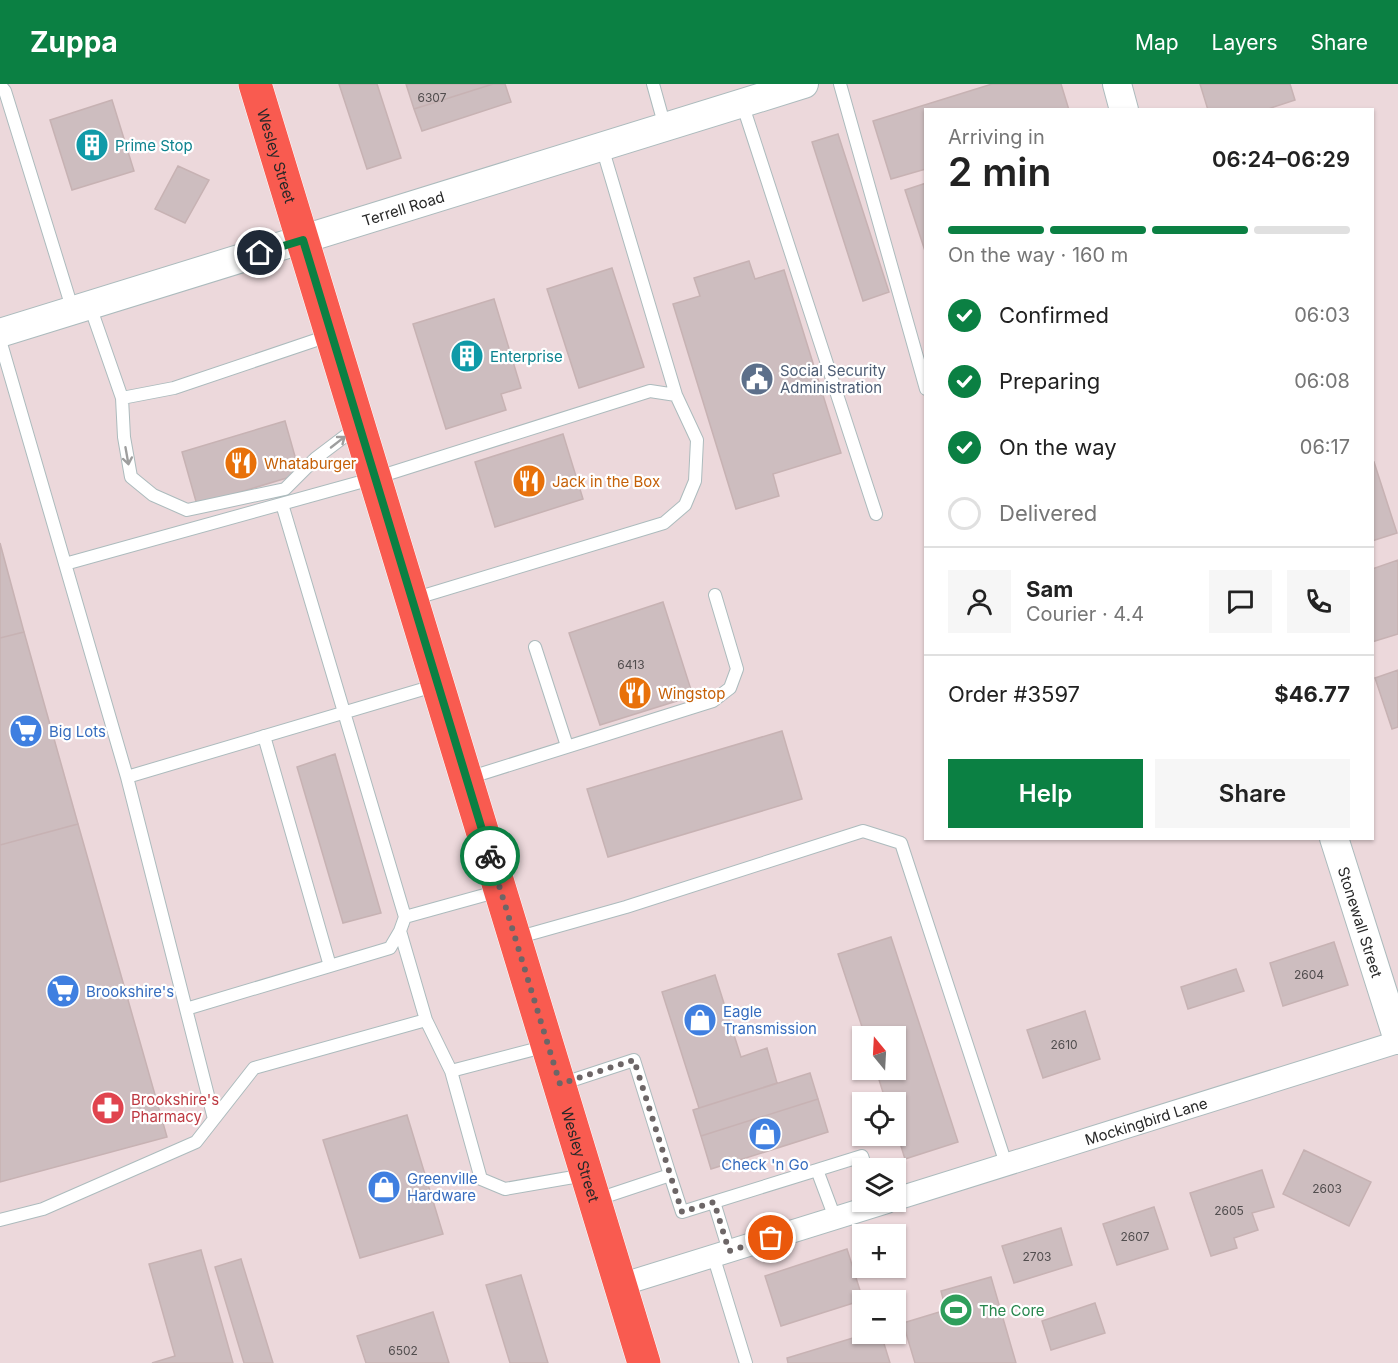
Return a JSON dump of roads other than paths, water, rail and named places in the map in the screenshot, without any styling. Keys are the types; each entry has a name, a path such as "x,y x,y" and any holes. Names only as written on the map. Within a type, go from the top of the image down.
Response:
{"main road":[{"name":"Wesley Street","path":"255,84 644,1363"}],"street":[{"name":"Terrell Road","path":"0,333 804,84"},
{"path":"1117,84 1123,108"},
{"name":"Stonewall Street","path":"1335,840 1398,1041"},
{"name":"Mockingbird Lane","path":"906,1195 1398,1041"},
{"name":"Mockingbird Lane","path":"620,1285 854,1212"}],"lane":[{"path":"653,84 665,127"},
{"path":"840,84 924,384"},
{"path":"0,85 5,91 81,308 122,398 124,437 131,477 153,495 188,510 285,489 316,458 359,425"},
{"path":"742,103 876,514"},
{"path":"412,599 664,523 685,505 695,481 697,440 676,395 602,147"},
{"path":"122,398 174,388 332,335"},
{"path":"0,340 127,777 214,1119"},
{"path":"65,564 375,478 650,391 676,395"},
{"path":"186,1010 390,948 405,917 282,504"},
{"path":"466,778 713,701 730,688 737,669 715,595"},
{"path":"535,647 567,746"},
{"path":"127,777 438,685"},
{"path":"264,736 330,966"},
{"path":"515,939 626,907 863,831 901,843 1006,1164"},
{"path":"405,917 500,890"},
{"path":"400,931 426,1020 451,1071 481,1179 505,1189 591,1187 670,1175"},
{"path":"0,1220 43,1209 196,1142 254,1068 426,1020"},
{"path":"451,1071 548,1046"},
{"path":"560,1084 634,1060 682,1212 852,1159"},
{"path":"817,1170 835,1218"},
{"path":"714,1202 721,1253 746,1363"}],"place":[{"name":"Prime Stop","path":"92,145"},
{"name":"Enterprise","path":"467,356"},
{"name":"Social Security Administration","path":"757,379"},
{"name":"Whataburger","path":"241,463"},
{"name":"Jack in the Box","path":"529,481"},
{"name":"Wingstop","path":"635,693"},
{"name":"Big Lots","path":"26,731"},
{"name":"Brookshire's","path":"63,991"},
{"name":"Eagle Transmission","path":"700,1020"},
{"name":"Brookshire's Pharmacy","path":"108,1108"},
{"name":"Check 'n Go","path":"765,1134"},
{"name":"Greenville Hardware","path":"384,1187"},
{"name":"The Core","path":"956,1310"}]}
